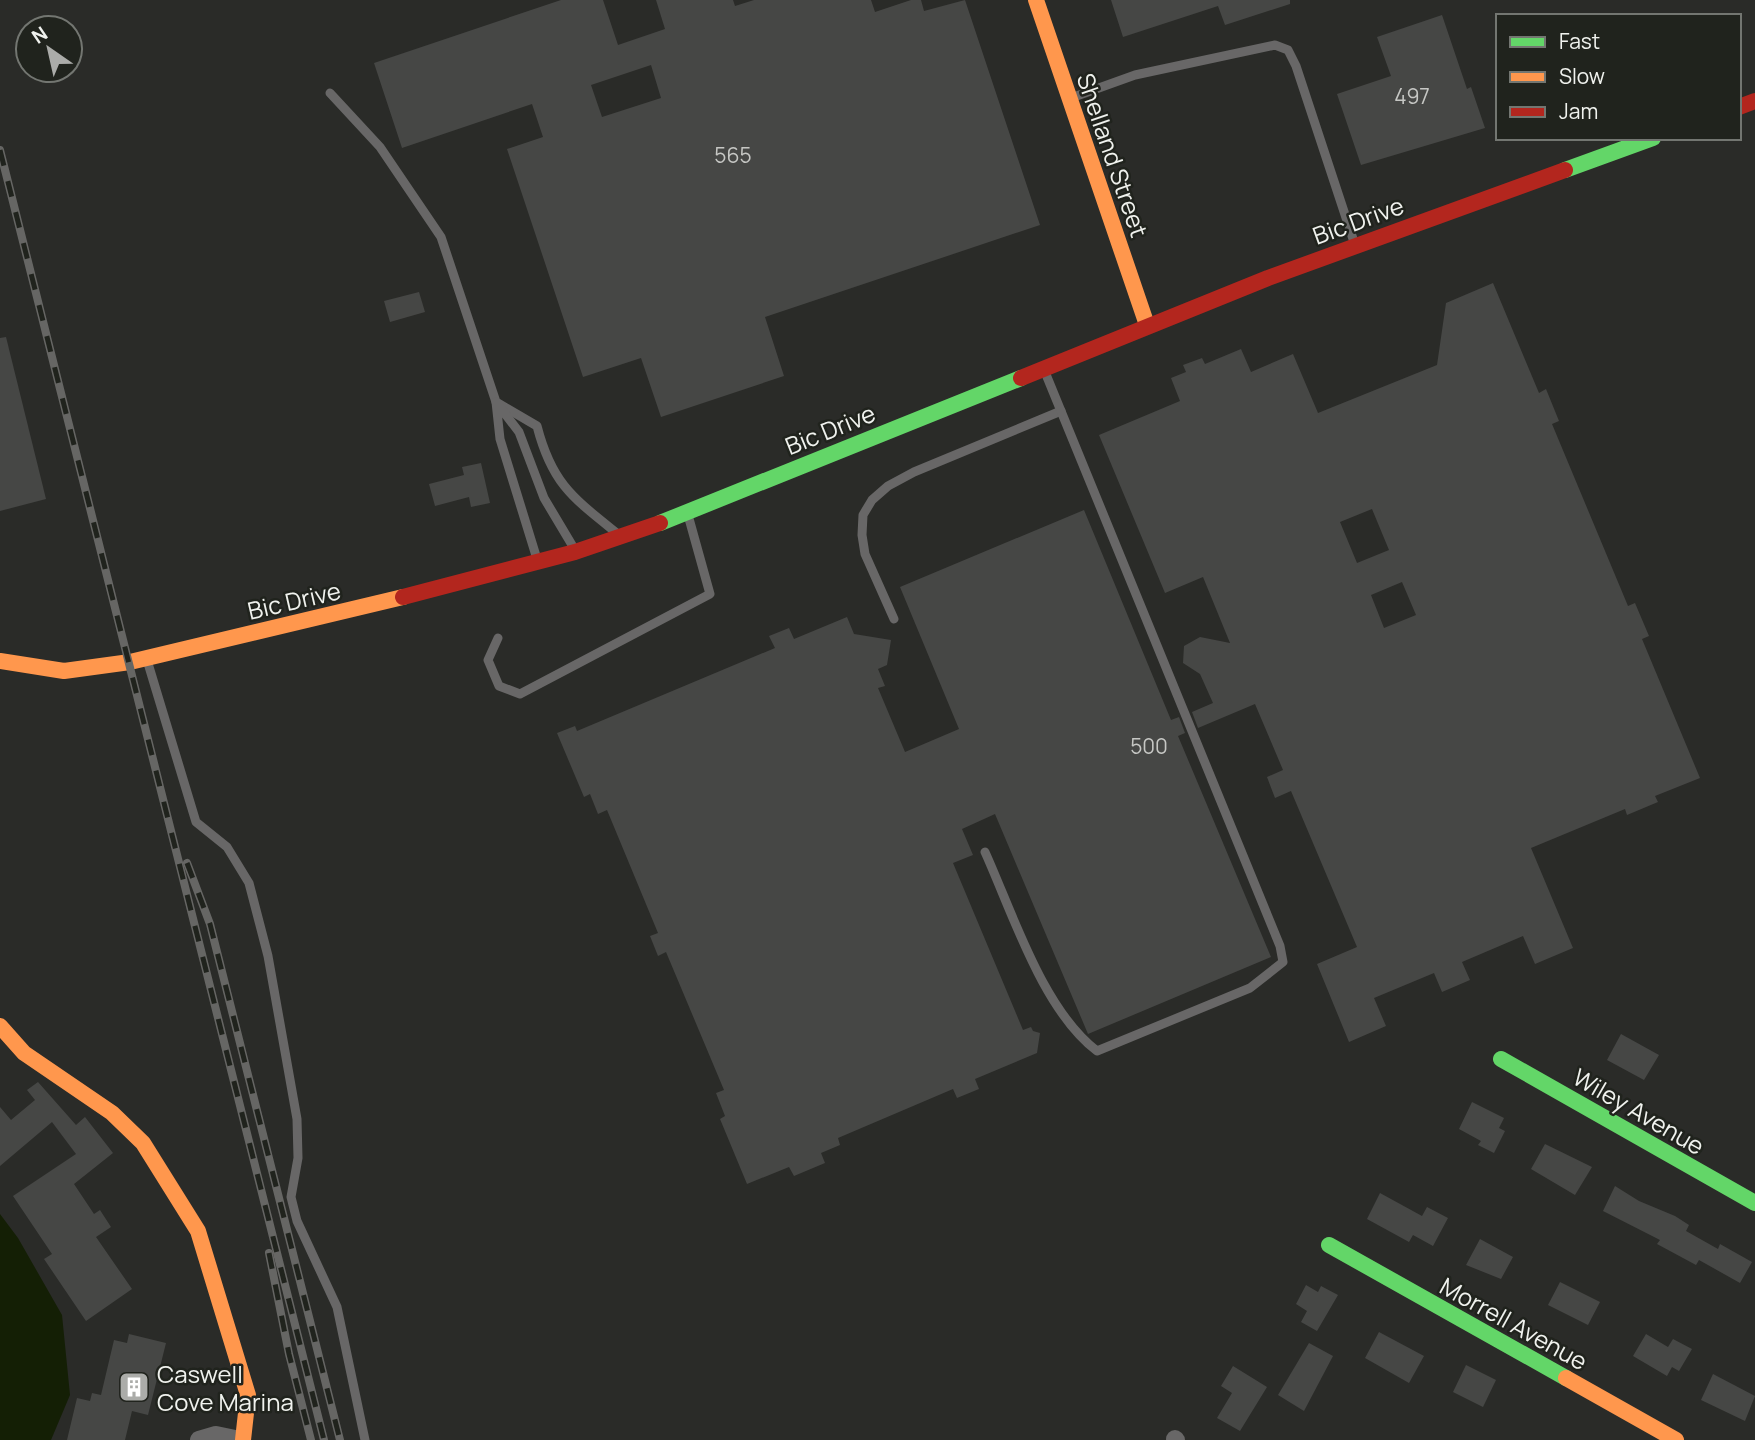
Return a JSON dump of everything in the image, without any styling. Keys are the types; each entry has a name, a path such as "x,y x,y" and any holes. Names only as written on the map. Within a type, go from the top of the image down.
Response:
{"street":[{"name":"Shelland Street","path":"1036,0 1147,325"},
{"name":"Bic Drive","path":"0,661 64,671 91,669 147,658 575,552 688,513 1147,325 1647,140"},
{"path":"0,1026 24,1053 113,1113 143,1143 198,1231 248,1395 242,1440 216,1435 199,1440"},
{"name":"Wiley Avenue","path":"1501,1059 1755,1203"},
{"name":"Morrell Avenue","path":"1329,1245 1676,1440"}],"lane":[{"path":"1070,99 1135,75 1275,45 1288,50 1296,66 1355,246"},
{"path":"330,93 380,147 441,237 496,402 499,439 538,562"},
{"path":"985,852 1052,1001 1077,1036 1097,1051 1250,989 1283,962 1280,946 1188,715 1042,367"},
{"path":"496,402 537,426 546,461 557,478 574,499 622,537"},
{"path":"496,402 519,432 544,498 575,552"},
{"path":"894,619 866,554 862,535 863,515 872,500 888,486 914,472 1060,411"},
{"path":"498,638 488,660 499,686 520,694 710,594 688,513"},
{"path":"147,658 196,822 227,847 249,883 268,956 298,1119 298,1158 291,1196 296,1221 337,1307 365,1440"}],"shaded area":[{"path":"0,1214 18,1238 62,1315 70,1395 51,1440 0,1440"}],"building":[{"path":"561,0 603,0 618,45 665,29 656,0 733,0 735,6 754,0 871,0 875,12 911,0 921,0 924,11 965,0 1040,225 765,317 784,376 661,417 641,358 583,377 507,149 543,137 532,104 402,148 374,63","holes":["651,65 661,98 602,117 591,85"]},
{"path":"1111,0 1290,0 1290,4 1225,25 1218,6 1123,37"},
{"path":"1442,15 1467,89 1471,87 1485,128 1361,165 1337,94 1391,76 1377,37"},
{"path":"1493,283 1539,393 1546,389 1559,421 1552,424 1628,606 1635,603 1649,636 1642,639 1700,778 1655,796 1658,802 1627,815 1625,809 1531,848 1573,948 1535,964 1523,936 1462,962 1470,980 1442,992 1434,973 1374,998 1386,1026 1349,1042 1317,964 1357,947 1291,791 1275,798 1267,777 1283,770 1255,704 1198,728 1192,712 1213,703 1200,674 1183,663 1184,646 1200,637 1230,643 1203,577 1165,593 1099,435 1180,401 1171,378 1186,372 1183,365 1202,358 1205,364 1241,349 1251,372 1293,354 1318,413 1437,365 1446,303","holes":["1372,509 1389,550 1357,563 1340,522","1402,582 1416,615 1384,628 1371,595"]},
{"path":"419,292 425,312 390,322 384,301"},
{"path":"6,337 46,499 0,511 0,338"},
{"path":"481,463 490,503 471,507 469,497 435,506 429,484 464,475 462,467"},
{"path":"1084,510 1171,720 1179,717 1185,733 1178,736 1271,957 1088,1034 995,814 962,829 973,855 953,863 1023,1030 1031,1027 1033,1031 1040,1033 1037,1053 975,1079 979,1089 957,1098 953,1089 838,1138 840,1145 821,1153 825,1163 794,1176 789,1167 747,1184 720,1119 725,1116 716,1093 724,1090 666,952 658,956 650,936 658,933 607,810 598,814 590,794 584,797 557,733 575,726 577,731 775,648 769,636 789,628 794,639 847,617 854,634 891,640 887,665 878,669 885,686 878,688 905,752 959,729 900,587"},
{"path":"1621,1034 1659,1055 1644,1080 1607,1060"},
{"path":"38,1082 76,1125 85,1117 113,1153 74,1184 94,1214 100,1210 111,1227 96,1237 132,1289 86,1321 44,1259 52,1254 13,1196 76,1154 52,1122 0,1166 0,1107 11,1120 35,1100 27,1090"},
{"path":"1472,1102 1504,1118 1499,1128 1505,1131 1494,1153 1478,1145 1481,1141 1459,1129"},
{"path":"1545,1144 1592,1167 1575,1195 1531,1169"},
{"path":"1615,1186 1639,1201 1675,1216 1689,1225 1686,1231 1718,1249 1720,1244 1752,1262 1740,1283 1699,1260 1696,1265 1657,1244 1660,1240 1603,1211"},
{"path":"1380,1193 1422,1216 1427,1207 1448,1218 1433,1246 1413,1235 1409,1242 1367,1219"},
{"path":"1480,1239 1513,1257 1501,1279 1466,1265"},
{"path":"1560,1282 1600,1302 1588,1325 1548,1305"},
{"path":"1306,1285 1318,1292 1321,1286 1338,1295 1317,1331 1301,1322 1307,1311 1296,1304"},
{"path":"1379,1332 1424,1356 1409,1383 1365,1358"},
{"name":"Caswell Cove Marina","path":"129,1334 166,1343 148,1415 132,1411 125,1440 67,1440 77,1398 90,1401 92,1393 101,1395 114,1340 127,1343"},
{"path":"1646,1334 1668,1347 1673,1339 1692,1349 1679,1371 1672,1367 1667,1376 1633,1356"},
{"path":"1309,1343 1333,1356 1304,1411 1278,1395"},
{"path":"1466,1365 1496,1380 1483,1407 1453,1392"},
{"path":"1233,1366 1267,1387 1240,1431 1217,1418 1232,1393 1221,1386"},
{"path":"1713,1374 1755,1396 1745,1421 1701,1400"}],"railway":[{"path":"0,150 324,1440"},
{"path":"187,863 210,924 340,1440"},
{"path":"269,1253 289,1354 311,1440"}],"traffic: fast":[{"path":"1565,170 1648,140"},
{"path":"660,523 1021,378"},
{"path":"1501,1059 1755,1203"},
{"path":"1329,1245 1566,1378"}],"traffic: slow":[{"path":"1036,0 1147,325"},
{"path":"0,661 64,671 130,662 403,597"},
{"path":"0,1026 24,1053 112,1113 143,1143 198,1231 248,1395 243,1440"},
{"path":"1566,1378 1676,1440"}],"traffic: jam":[{"path":"1741,106 1755,101"},
{"path":"1021,378 1268,278 1565,170"},
{"path":"403,597 575,552 660,523"}],"place":[{"name":"Caswell Cove Marina","path":"134,1387"}]}
